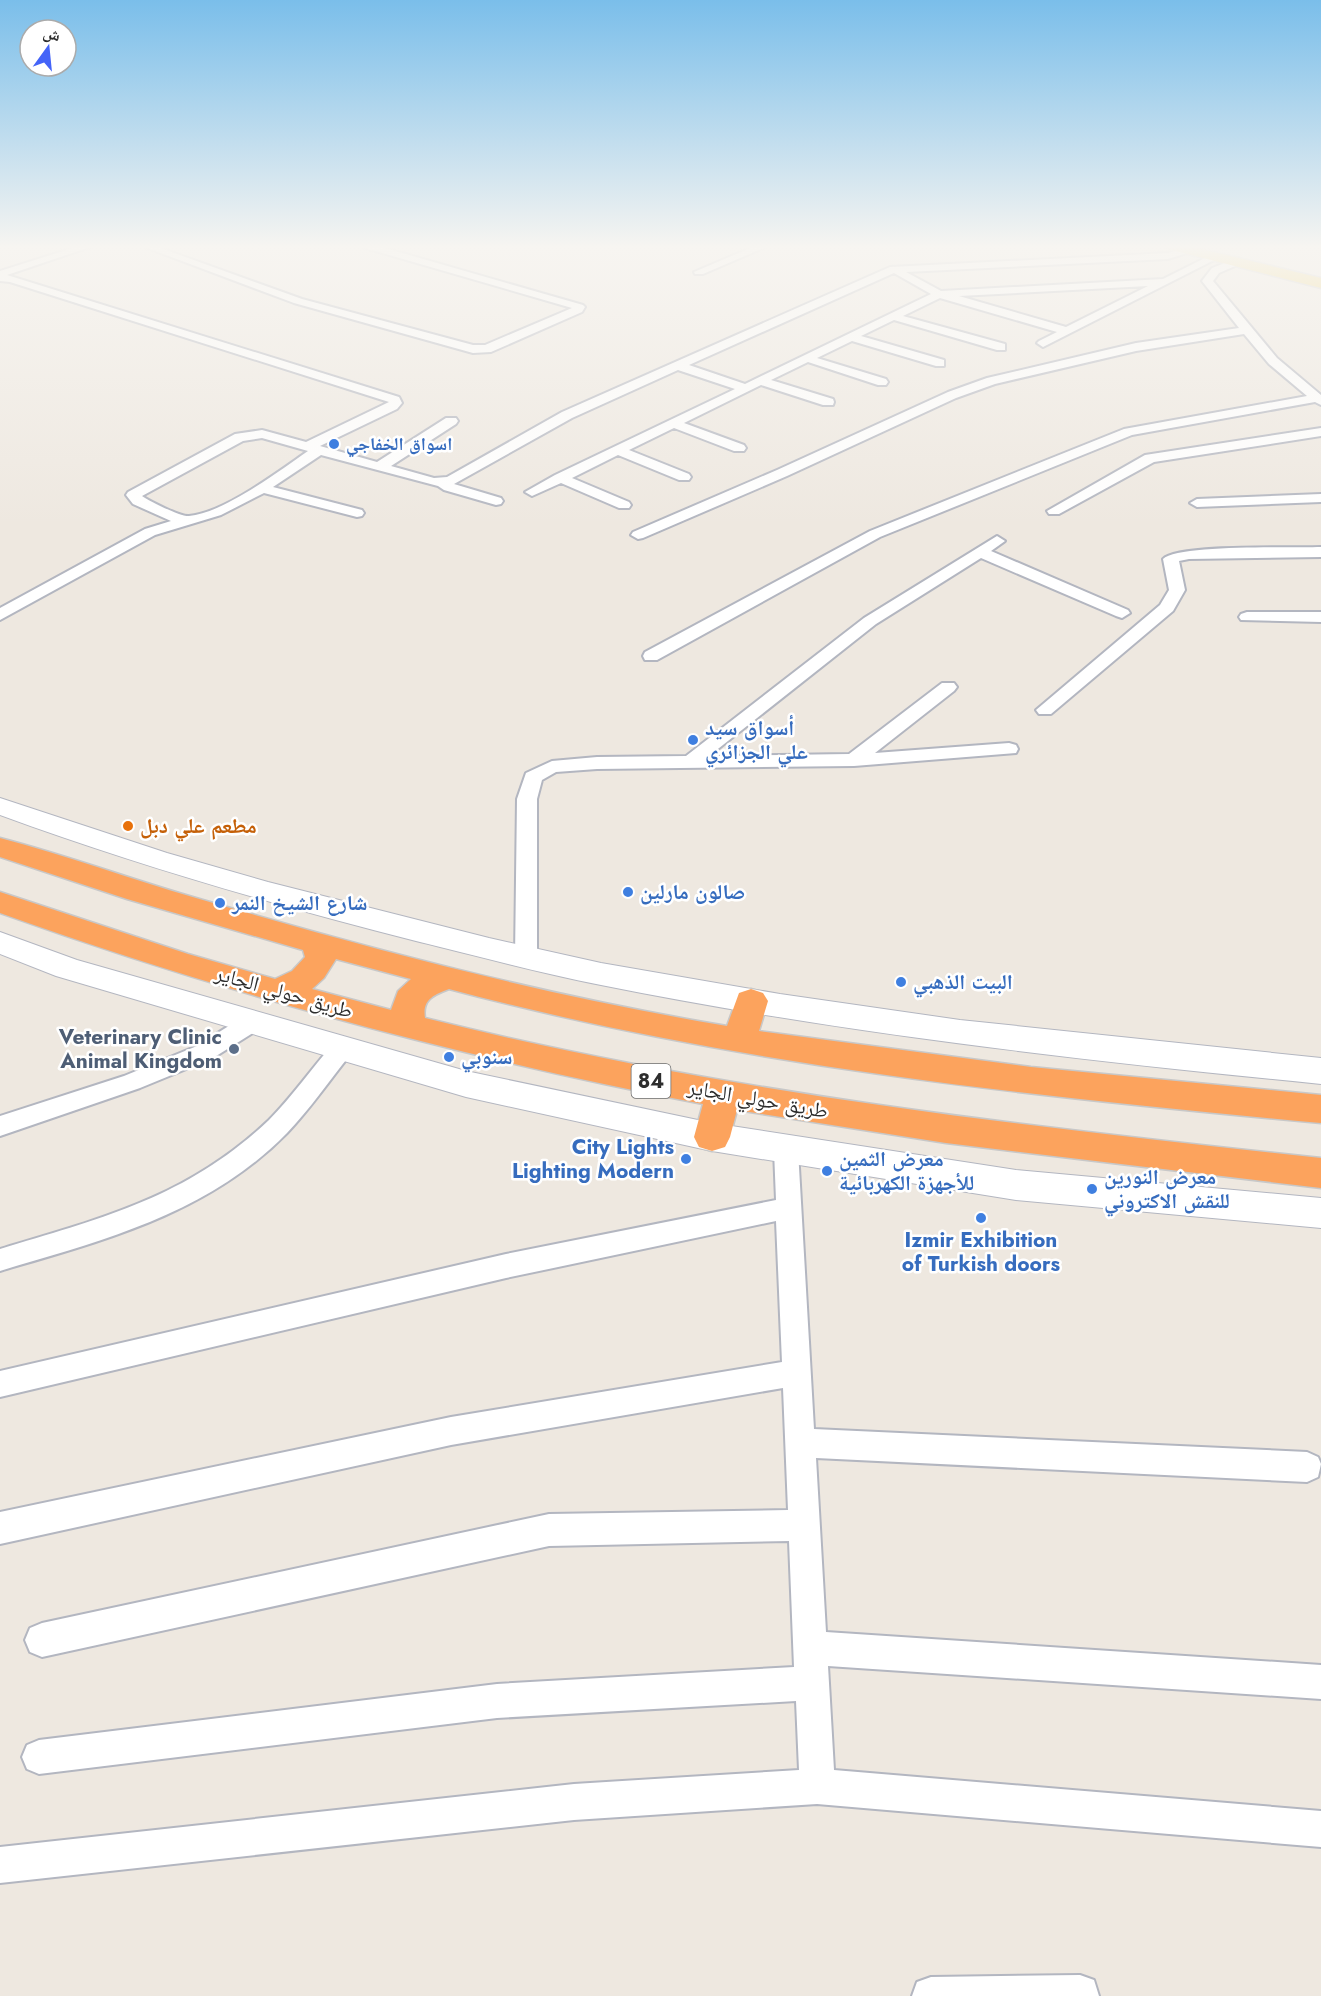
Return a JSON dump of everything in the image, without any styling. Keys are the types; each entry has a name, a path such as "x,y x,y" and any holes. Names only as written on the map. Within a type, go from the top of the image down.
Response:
{"highway":[{"path":"0,847 184,907 447,978 611,1016 739,1041 993,1076 1321,1109"},
{"name":"طريق حولي الجاير","path":"0,902 143,952 411,1027 584,1068 723,1095 985,1133 1321,1173"},
{"path":"277,990 298,984 314,972 321,957 317,943"},
{"path":"411,1027 406,1012 411,996 426,984 447,978"},
{"path":"739,1041 751,1001"},
{"path":"712,1137 723,1095"}],"main road":[{"path":"0,806 172,865 315,906 526,958 751,1001 995,1036 1174,1058 1321,1071"},
{"path":"0,942 67,968 466,1084 712,1137 1016,1185 1321,1213"}],"street":[{"path":"0,615 150,532 218,512 261,488 313,449 396,403 395,400 202,339"},
{"path":"437,339 473,349 487,349 510,339"},
{"path":"184,521 138,501 133,495 249,434 262,434 442,482 456,478 567,415 739,339"},
{"path":"532,492 846,339"},
{"path":"858,339 940,363"},
{"path":"973,339 1001,347"},
{"path":"1043,343 1051,339"},
{"path":"638,535 782,473 952,395 991,381 1136,347 1187,339"},
{"path":"1255,339 1273,361 1319,400"},
{"path":"806,358 882,382"},
{"path":"679,366 745,388"},
{"path":"760,381 828,402"},
{"path":"651,656 875,534 1129,432 1319,400"},
{"path":"379,467 451,421"},
{"path":"672,423 739,448"},
{"path":"1054,512 1150,458 1321,432"},
{"path":"617,450 684,477"},
{"path":"560,478 624,505"},
{"path":"442,482 448,488 496,501"},
{"path":"261,488 357,513"},
{"path":"1197,503 1321,498"},
{"path":"690,762 870,621 997,541"},
{"path":"980,552 1122,612"},
{"path":"1046,710 1167,608 1177,590 1171,559 1188,554 1321,552"},
{"path":"1247,617 1321,616"},
{"path":"854,760 948,687"},
{"path":"526,958 526,799 533,777 552,767 597,763 854,760 1009,749"},
{"path":"0,1126 205,1052 251,1023"},
{"path":"0,1260 118,1225 185,1196 233,1164 279,1126 342,1049"},
{"path":"786,1150 817,1786"},
{"path":"0,1384 506,1266 789,1208"},
{"path":"0,1528 451,1431 796,1372"},
{"path":"800,1443 1307,1467"},
{"path":"42,1640 549,1530 804,1525"},
{"path":"810,1648 1321,1682"},
{"path":"39,1757 497,1701 812,1683"},
{"path":"0,1864 574,1802 817,1786 1321,1828"},
{"path":"931,1996 1080,1994"}],"place":[{"name":"اسواق الخفاجي","path":"334,444"},
{"name":"أسواق سيد علي الجزائري","path":"693,740"},
{"name":"مطعم علي دبل","path":"128,826"},
{"name":"صالون مارلين","path":"628,892"},
{"name":"شارع الشيخ النمر","path":"220,903"},
{"name":"البيت الذهبي","path":"901,982"},
{"name":"Veterinary Clinic Animal Kingdom","path":"234,1049"},
{"name":"سنوبي","path":"449,1057"},
{"name":"City Lights Lighting Modern","path":"686,1159"},
{"name":"معرض الثمين للأجهزة الكهربائية","path":"827,1171"},
{"name":"معرض النورين للنقش الاكتروني","path":"1092,1189"},
{"name":"Izmir Exhibition of Turkish doors","path":"981,1218"}]}
